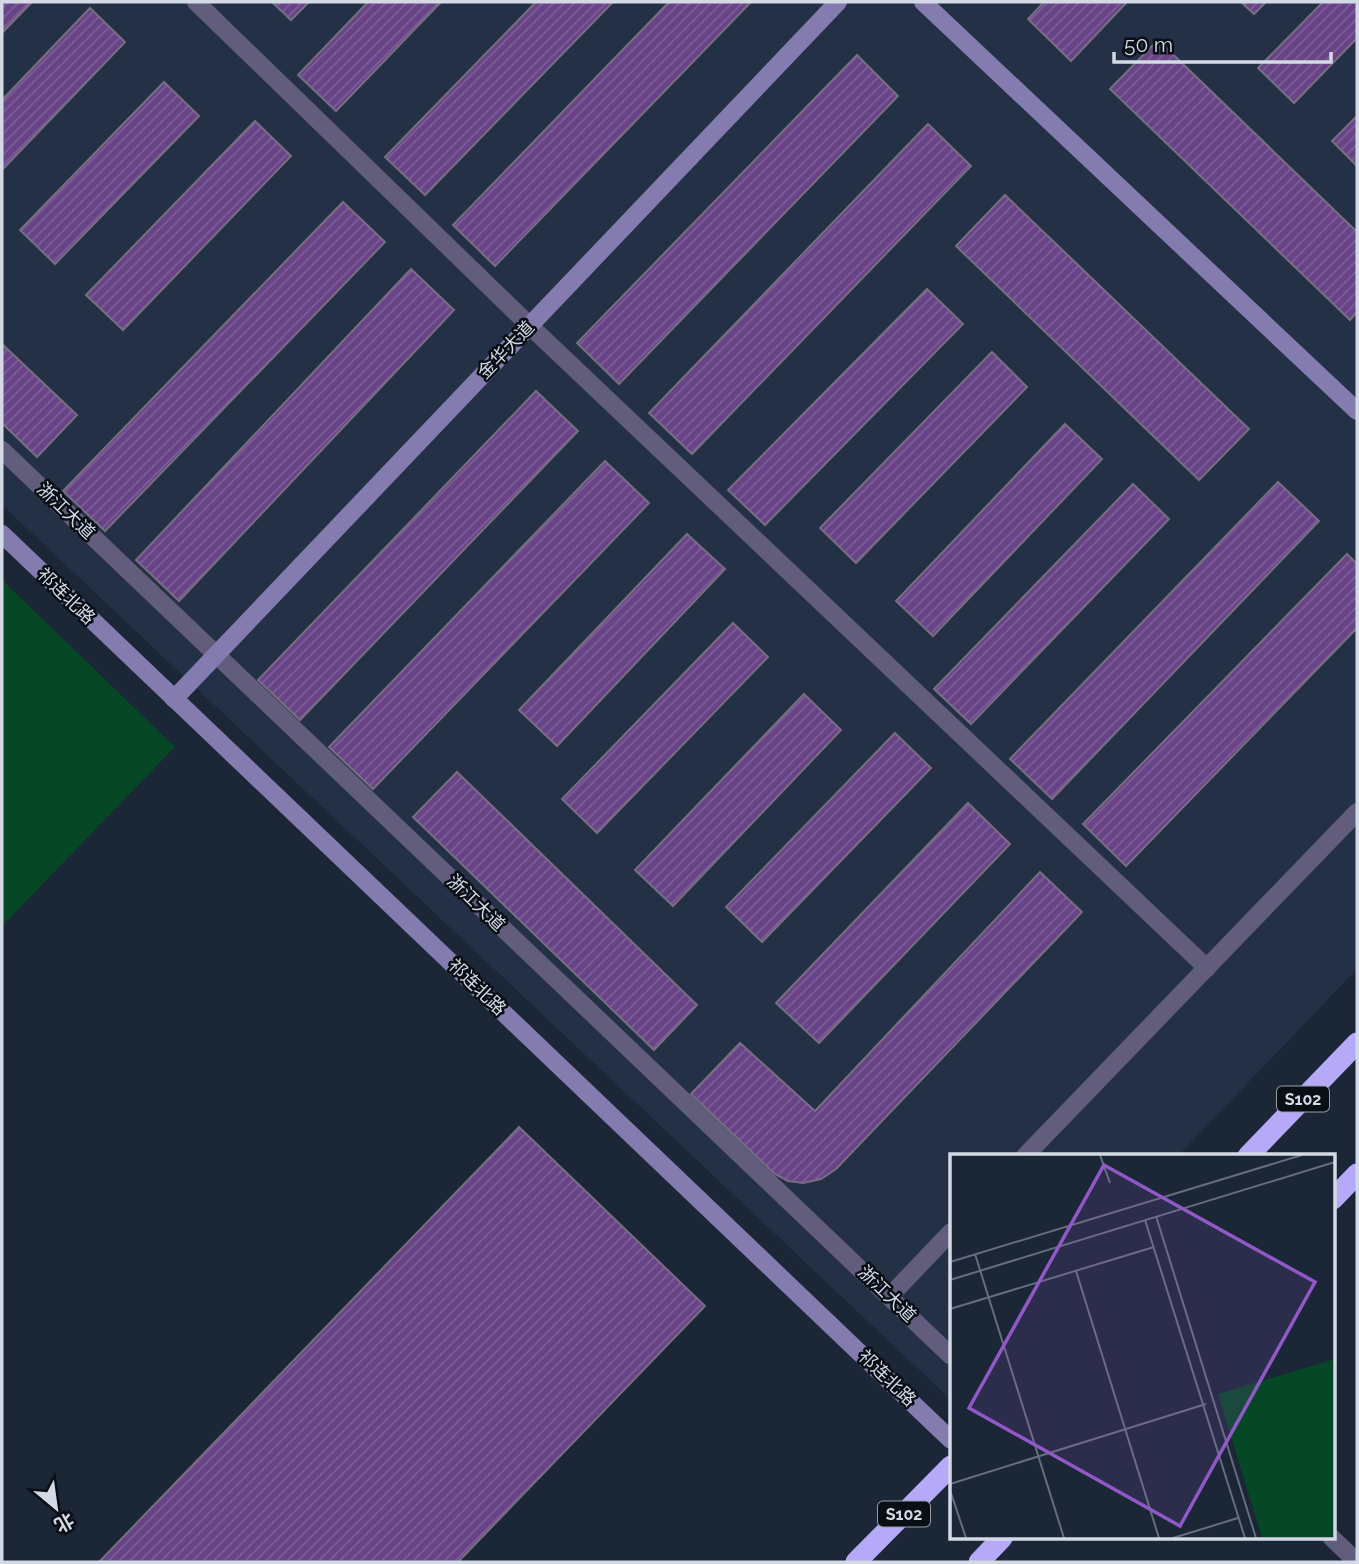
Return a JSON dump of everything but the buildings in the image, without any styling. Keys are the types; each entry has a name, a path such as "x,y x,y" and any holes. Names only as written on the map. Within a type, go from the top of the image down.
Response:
{"highway":[{"name":"S102","path":"1250,1154 1357,1043"},
{"path":"1334,1198 1357,1174"},
{"name":"S102","path":"856,1562 950,1467"},
{"path":"979,1562 1000,1540"}],"street":[{"path":"197,2 530,326 1207,968"},
{"name":"金华大道","path":"174,699 838,2"},
{"path":"923,2 1357,411"},
{"name":"浙江大道","path":"2,450 950,1355"},
{"name":"祁连北路","path":"2,534 950,1439"},
{"path":"1026,1154 1357,812"},
{"path":"889,1297 950,1233"},
{"path":"1334,1540 1357,1562"}],"shaded area":[{"path":"2,2 1357,2 1357,969 1180,1154 950,1154 948,1397 2,505"}],"green space":[{"path":"2,580 175,747 2,926"}]}
